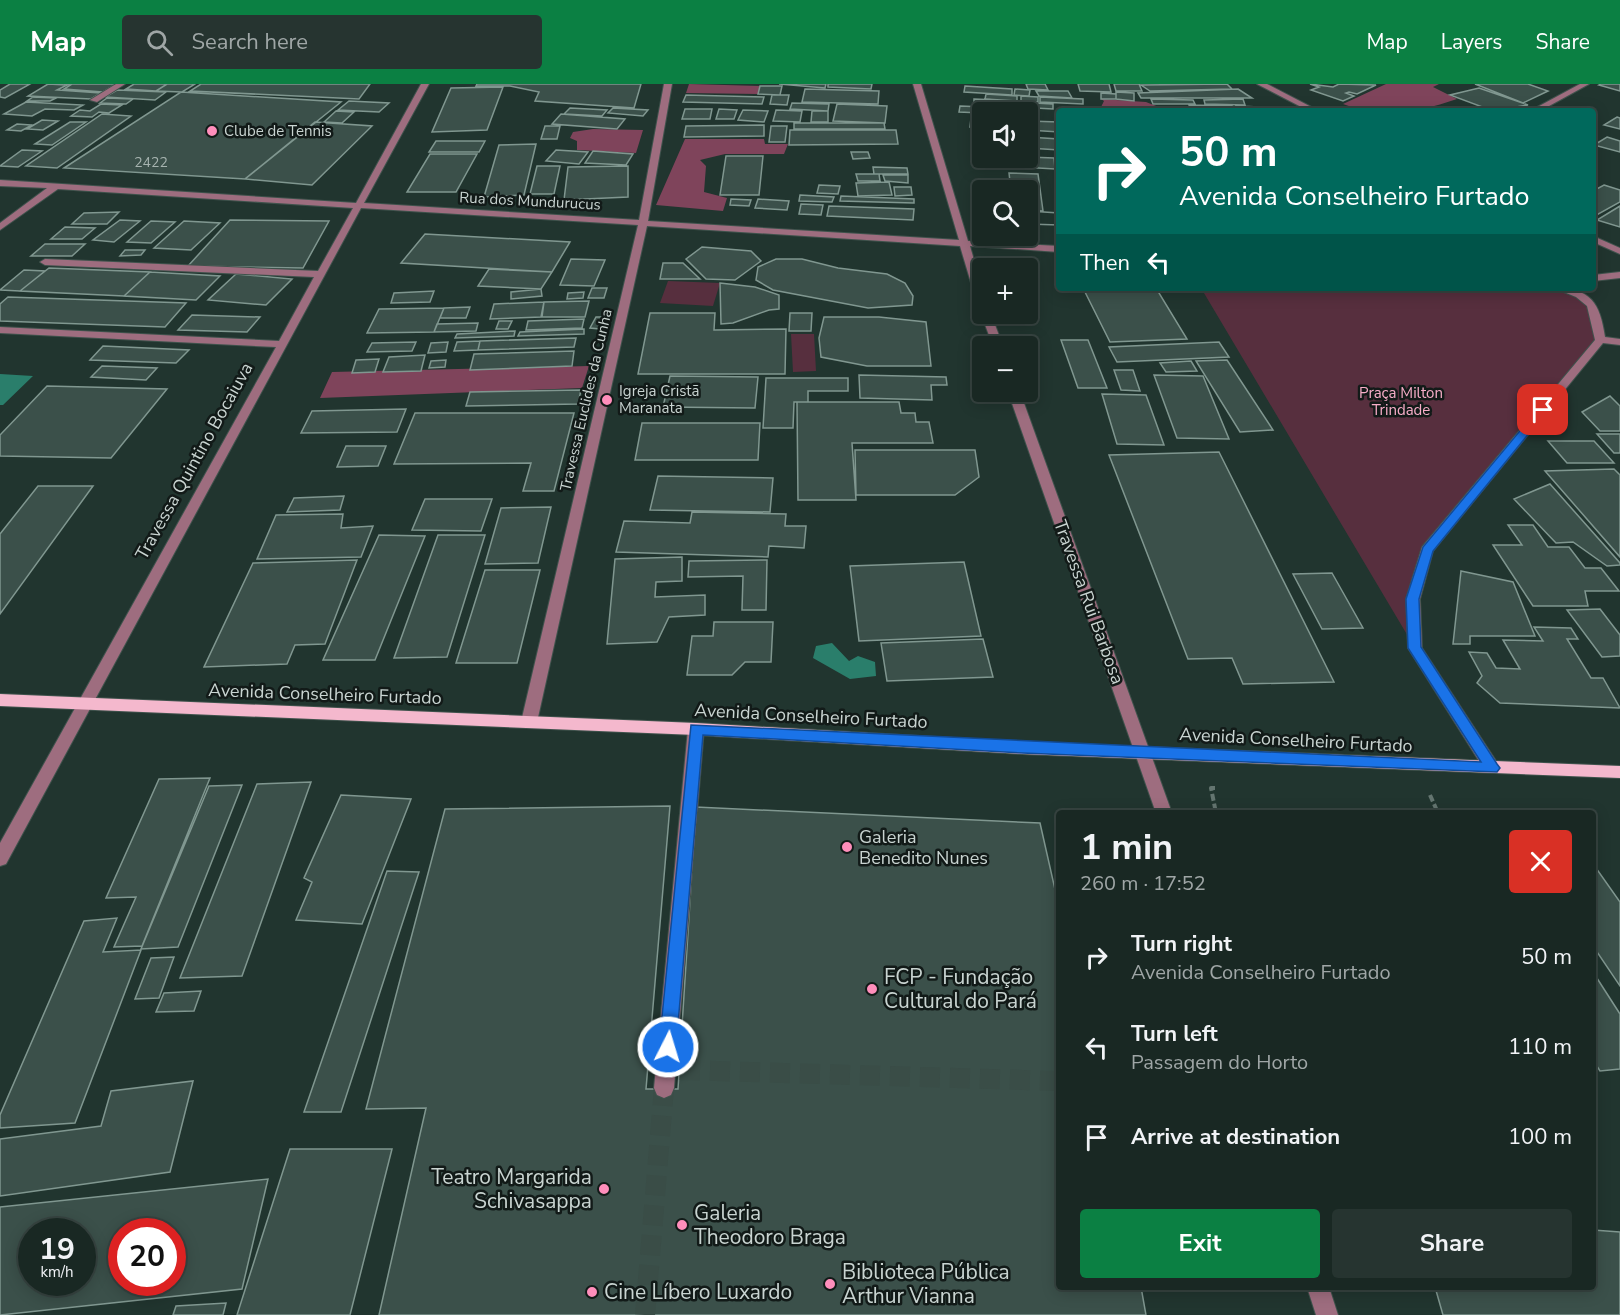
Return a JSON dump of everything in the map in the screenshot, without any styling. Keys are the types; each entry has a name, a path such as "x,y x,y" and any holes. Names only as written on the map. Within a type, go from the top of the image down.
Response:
{"main road":[{"name":"Avenida Conselheiro Furtado","path":"0,700 696,729 1143,753 1620,772"}],"street":[{"path":"94,100 121,84"},
{"name":"Travessa Quintino Bocaiuva","path":"0,859 425,84"},
{"name":"Travessa Euclides da Cunha","path":"529,722 643,222 668,84"},
{"path":"917,84 972,272"},
{"path":"1261,84 1309,108"},
{"path":"1540,108 1585,84"},
{"name":"Rua dos Mundurucus","path":"0,183 1056,249"},
{"path":"0,227 55,187"},
{"path":"1596,240 1620,251"},
{"path":"45,262 320,274"},
{"path":"1596,278 1620,275"},
{"path":"1492,768 1414,648 1413,599 1427,550 1600,340 1596,308 1587,298 1567,291"},
{"path":"0,330 281,344"},
{"path":"1600,340 1620,342"},
{"name":"Travessa Rui Barbosa","path":"1018,402 1163,810"},
{"path":"670,1076 696,729"},
{"path":"1319,1290 1327,1315"}],"path":[{"path":"1430,795 1437,810"}],"green space":[{"path":"668,281 720,283 713,306 660,303"},
{"name":"Praça Milton Trindade","path":"1203,291 1567,291 1587,298 1600,340 1427,550 1413,599 1415,648"},
{"path":"791,334 814,334 816,371 793,372"}],"shaded area":[{"path":"689,84 760,86 758,94 686,93"},
{"path":"1386,84 1439,84 1433,87 1457,99 1424,108 1355,108 1343,104"},
{"path":"1101,99 1146,102 1161,108 1100,108 1104,101"},
{"path":"593,129 643,130 636,153 577,150 577,141 570,138 573,132"},
{"path":"685,139 764,139 765,144 788,144 784,154 725,154 700,160 706,166 704,192 727,198 723,211 656,205"},
{"path":"589,366 582,388 320,398 332,372"},
{"path":"0,374 33,376 3,405 0,405"},
{"path":"832,643 849,661 858,656 875,662 876,676 850,679 813,658 816,646"}],"building":[{"path":"10,84 30,84 5,98 0,97 0,90"},
{"path":"48,84 67,85 57,90 101,93 91,99 28,96"},
{"path":"72,84 116,84 103,92 64,89"},
{"path":"134,84 167,84 156,91 126,89"},
{"path":"167,84 195,84 182,92 156,91"},
{"path":"201,84 370,84 359,99 190,91"},
{"path":"477,84 641,84 634,108 535,101 539,92 510,86 476,86"},
{"path":"779,84 826,84 825,88"},
{"path":"828,84 872,84 871,89 828,87"},
{"path":"1026,84 1045,84 1048,90 1028,89"},
{"path":"1078,84 1109,84 1111,92 1080,91"},
{"path":"1114,84 1139,84 1142,91 1116,91"},
{"path":"1227,84 1232,89 1150,91 1141,85"},
{"path":"1310,84 1333,87 1339,84 1376,85 1357,94 1346,93 1354,96 1343,101 1311,90 1319,87"},
{"path":"1475,84 1528,84 1548,91 1523,103"},
{"path":"1620,84 1620,91 1599,85"},
{"path":"760,86 782,86 780,95 758,94"},
{"path":"965,86 1012,89 1012,95 964,92"},
{"path":"503,87 487,130 432,132 451,88"},
{"path":"1479,88 1528,105 1485,108 1450,95"},
{"path":"805,89 879,91 878,104 802,102"},
{"path":"1015,89 1030,90 1029,96 1014,95"},
{"path":"1238,89 1252,98 1141,98 1138,93"},
{"path":"117,90 166,92 155,100 105,97"},
{"path":"1036,91 1068,91 1072,98 1039,96"},
{"name":"Clube de Tennis","path":"181,92 341,102 245,179 64,168"},
{"path":"1116,92 1134,93 1134,101 1116,99"},
{"path":"1101,93 1116,94 1116,99 1101,99"},
{"path":"986,94 1017,96 1017,101 985,99"},
{"path":"686,95 764,97 762,104 683,102"},
{"path":"772,95 789,95 787,105 770,104"},
{"path":"1021,96 1038,97 1038,102 1021,101"},
{"path":"33,97 56,98 50,101 27,101"},
{"path":"1040,97 1083,99 1083,104 1040,102"},
{"path":"107,98 133,99 126,104 100,103"},
{"path":"974,99 997,100 997,102 974,102"},
{"path":"1151,99 1193,100 1195,104 1153,104"},
{"path":"1243,99 1245,105 1205,104 1204,100"},
{"path":"349,101 389,103 379,112 338,110"},
{"path":"26,102 83,105 74,110 45,109 32,116 4,114"},
{"path":"792,103 829,104 828,111 790,109"},
{"path":"1038,103 1053,104 1053,109 1038,108"},
{"path":"101,104 122,105 109,113 99,112 92,117 71,116 80,110 90,111"},
{"path":"837,104 887,106 885,123 833,121"},
{"path":"1189,105 1232,106 1233,108 1190,108"},
{"path":"960,106 972,106 972,113 959,112"},
{"path":"1236,106 1283,108 1237,108"},
{"path":"570,108 607,110 602,116 564,114"},
{"path":"613,108 648,110 643,116 608,113"},
{"path":"685,109 712,109 710,119 682,119"},
{"path":"719,109 737,110 734,119 716,119"},
{"path":"743,110 768,111 764,122 738,120"},
{"path":"776,110 802,111 800,122 773,121"},
{"path":"336,111 354,112 342,123 324,122"},
{"path":"812,111 828,111 828,122 811,122"},
{"path":"102,114 131,116 57,168 26,166"},
{"path":"561,114 625,119 617,129 552,124"},
{"path":"1617,117 1620,118 1620,129 1604,125"},
{"path":"42,120 58,121 43,130 27,129"},
{"path":"1038,121 1056,122 1056,132 1038,131"},
{"path":"70,122 86,122 52,145 35,144"},
{"path":"315,122 372,126 312,185 245,179"},
{"path":"794,123 884,123 885,129 794,129"},
{"path":"17,124 32,125 21,131 7,130"},
{"path":"764,125 764,136 684,137 686,126"},
{"path":"545,126 560,126 557,139 541,139"},
{"path":"771,126 787,126 785,142 769,142"},
{"path":"790,130 896,130 898,144 789,145"},
{"path":"1607,137 1620,141 1620,152 1596,146"},
{"path":"1038,138 1056,139 1056,150 1038,149"},
{"path":"436,141 485,141 479,152 429,152"},
{"path":"536,144 524,195 484,197 499,145"},
{"path":"22,150 42,151 18,167 0,166"},
{"path":"556,150 588,152 579,164 546,161"},
{"path":"593,151 633,154 626,165 585,163"},
{"path":"851,152 868,152 870,158 853,159"},
{"path":"430,154 477,154 456,192 407,192"},
{"path":"726,156 763,156 759,195 720,195"},
{"path":"1038,157 1054,158 1055,169 1038,168"},
{"path":"537,166 560,166 554,194 530,194"},
{"path":"628,166 628,197 564,200 568,167"},
{"path":"873,167 907,168 908,174 874,174"},
{"path":"1009,173 1038,174 1043,211 1038,211 1038,180 1010,180"},
{"path":"856,174 879,174 880,181 858,181"},
{"path":"883,175 908,175 908,183 885,181"},
{"path":"889,182 892,195 858,196 856,183"},
{"path":"819,185 840,186 838,194 817,193"},
{"path":"1604,185 1620,190 1620,202 1596,215 1596,189"},
{"path":"894,187 911,187 912,195 895,196"},
{"path":"800,195 834,197 832,202 799,201"},
{"path":"841,196 914,199 914,203 840,201"},
{"path":"731,199 751,200 749,206 730,205"},
{"path":"758,199 789,201 787,210 755,208"},
{"path":"801,204 823,205 821,215 799,214"},
{"path":"829,206 914,209 913,220 827,216"},
{"path":"1620,206 1620,227 1597,220"},
{"path":"119,212 107,224 72,224 84,213"},
{"path":"1038,212 1056,213 1056,225 1038,224"},
{"path":"1038,212 1056,213 1056,225 1038,224"},
{"path":"120,220 140,221 114,242 93,240"},
{"path":"230,220 329,221 303,268 188,266"},
{"path":"151,221 175,222 151,243 127,242"},
{"path":"184,221 220,223 191,250 154,248"},
{"path":"65,227 95,228 82,239 51,239"},
{"path":"425,234 570,242 552,272 401,263"},
{"path":"45,244 85,244 72,256 31,256"},
{"path":"702,247 751,251 761,261 735,280 706,279 686,259"},
{"path":"125,250 145,250 141,255 120,256"},
{"path":"571,259 605,260 594,286 560,285"},
{"path":"776,259 802,259 838,268 887,274 905,283 913,296 912,305 868,308 773,290 756,280 758,267"},
{"path":"663,263 683,263 700,279 660,279"},
{"path":"49,268 150,272 124,296 20,291"},
{"path":"489,269 552,272 541,289 478,286"},
{"path":"24,270 45,271 20,291 0,290"},
{"path":"150,272 220,276 196,300 124,296"},
{"path":"236,274 292,279 266,305 208,300"},
{"path":"720,283 755,287 779,295 779,309 769,310 733,323 721,324"},
{"path":"592,288 607,288 604,298 588,298"},
{"path":"541,289 542,296 511,299 511,292"},
{"path":"434,291 430,302 391,303 394,293"},
{"path":"1084,291 1158,291 1187,339 1110,342"},
{"path":"584,292 583,298 567,299 568,293"},
{"path":"8,297 186,303 165,327 0,321 0,304"},
{"path":"589,301 585,317 542,317 544,302"},
{"path":"544,302 541,317 490,319 494,304"},
{"path":"470,307 466,318 440,318 444,308"},
{"path":"444,308 434,332 367,333 379,309"},
{"path":"650,313 715,313 714,330 786,329 785,374 638,374"},
{"path":"790,313 812,313 811,331 789,331"},
{"path":"192,315 260,317 247,332 178,330"},
{"path":"596,317 606,317 600,329 590,328"},
{"path":"824,317 879,317 926,322 931,366 867,366 821,357 819,338"},
{"path":"584,319 582,328 526,330 528,321"},
{"path":"499,321 512,321 508,329 496,329"},
{"path":"478,323 476,331 434,332 437,324"},
{"path":"584,329 584,334 518,336 520,332"},
{"path":"515,331 514,336 455,338 457,334"},
{"path":"576,338 574,347 478,350 480,341"},
{"path":"1061,340 1088,340 1107,388 1078,388"},
{"path":"480,341 478,350 454,351 457,342"},
{"path":"416,342 412,351 367,352 372,343"},
{"path":"448,342 446,352 428,353 431,343"},
{"path":"1219,342 1229,357 1117,362 1109,347"},
{"path":"103,346 189,350 176,363 90,360"},
{"path":"574,351 572,366 470,370 474,354"},
{"path":"425,355 421,371 383,372 389,357"},
{"path":"379,359 375,372 352,373 356,360"},
{"path":"446,360 445,367 429,368 431,361"},
{"path":"1227,360 1273,430 1240,432 1196,361"},
{"path":"1191,361 1197,371 1166,372 1160,363"},
{"path":"102,366 157,368 146,380 91,377"},
{"path":"1114,370 1133,370 1140,391 1121,390"},
{"path":"859,375 946,377 947,385 931,385 932,400 860,398"},
{"path":"1154,375 1203,376 1229,439 1177,438"},
{"path":"670,376 758,377 755,408 663,407"},
{"path":"766,378 848,378 848,391 808,391 808,402 794,402 793,428 763,428"},
{"path":"47,386 167,389 111,458 0,456 0,435"},
{"path":"581,390 578,404 466,406 470,392"},
{"path":"1102,394 1146,395 1164,445 1117,444"},
{"path":"1610,396 1620,406 1620,431 1600,431 1582,412"},
{"path":"797,402 899,402 901,413 915,413 916,422 929,422 933,443 852,443 856,500 798,500"},
{"path":"406,409 397,432 301,433 312,411"},
{"path":"415,413 574,413 554,491 523,491 531,463 394,464"},
{"path":"642,423 760,423 758,460 635,460"},
{"path":"1597,434 1620,434 1620,453 1614,453"},
{"path":"1548,441 1594,441 1614,463 1567,463"},
{"path":"346,446 386,446 378,466 337,467"},
{"path":"855,450 975,450 979,477 955,495 856,495"},
{"path":"1219,452 1334,682 1243,684 1232,658 1188,659 1109,455"},
{"path":"1614,469 1620,475 1620,557 1545,471"},
{"path":"658,476 773,478 770,512 650,510"},
{"path":"1550,484 1620,565 1607,566 1573,542 1556,543 1514,499"},
{"path":"38,486 93,486 0,614 0,534"},
{"path":"344,496 340,510 287,512 294,498"},
{"path":"425,499 492,499 481,531 412,530"},
{"path":"551,507 538,563 485,564 501,508"},
{"path":"692,512 786,514 785,526 806,526 804,548 769,546 768,557 616,552 624,521 690,523"},
{"path":"343,514 341,528 373,526 361,557 257,559 276,515"},
{"path":"1508,525 1533,525 1548,547 1569,547 1585,568 1601,568 1619,591 1585,591 1588,606 1533,606 1493,545 1522,545"},
{"path":"379,535 425,536 375,660 323,660"},
{"path":"438,535 485,535 447,657 394,658"},
{"path":"682,557 682,581 656,582 655,597 705,595 705,615 669,617 657,642 607,644 615,559"},
{"path":"357,560 325,644 295,645 287,664 204,667 253,563"},
{"path":"767,560 766,610 742,610 743,576 688,577 689,561"},
{"path":"964,562 981,636 859,641 850,566"},
{"path":"485,570 540,570 517,663 456,663"},
{"path":"1461,571 1513,582 1535,636 1470,636 1470,644 1453,644"},
{"path":"1332,573 1363,628 1322,629 1293,574"},
{"path":"1600,609 1620,635 1620,656 1602,657 1567,610"},
{"path":"714,622 773,622 771,662 745,662 732,675 687,675 692,636 713,636"},
{"path":"1534,627 1571,628 1578,639 1567,639 1591,678 1603,678 1620,708 1500,703 1477,683 1482,676 1469,652 1487,653 1496,668 1520,669 1503,640 1543,641"},
{"path":"983,639 993,677 887,681 881,643"},
{"path":"210,778 142,946 114,947 136,897 106,898 159,779"},
{"path":"311,782 242,976 180,978 257,784"},
{"path":"242,785 178,947 141,949 209,786"},
{"path":"341,795 411,799 362,924 296,920 312,882 304,878"},
{"name":"FCP - Fundação Cultural do Pará","path":"670,806 646,1089 678,1089 696,807 1040,823 1056,894 1056,1290 1142,1290 1146,1315 379,1315 426,1108 366,1109 445,809"},
{"path":"1596,868 1620,902 1620,986 1596,950"},
{"path":"387,871 419,872 341,1112 304,1112"},
{"path":"117,918 103,952 141,950 75,1123 0,1128 0,1115 84,921"},
{"path":"174,957 159,998 135,999 151,958"},
{"path":"1596,977 1620,1014 1620,1069 1600,1071 1596,1065"},
{"path":"201,991 194,1011 156,1012 164,993"},
{"path":"193,1081 170,1172 0,1196 0,1139 101,1126 111,1091"},
{"path":"290,1149 392,1149 350,1315 237,1315"},
{"path":"268,1179 242,1289 186,1295 186,1218 108,1218 108,1296 177,1296 0,1315 0,1207"},
{"path":"1596,1230 1620,1232 1620,1315 1443,1315 1436,1290 1596,1290"},
{"path":"226,1303 223,1315 173,1315 176,1306"}],"tunnel":[{"path":"680,1070 1056,1081"},
{"path":"645,1315 664,1088"}],"place":[{"name":"Clube de Tennis","path":"212,131"},
{"name":"Igreja Cristã Maranata","path":"607,400"},
{"name":"Galeria Benedito Nunes","path":"847,847"},
{"name":"FCP - Fundação Cultural do Pará","path":"872,989"},
{"name":"Teatro Margarida Schivasappa","path":"604,1189"},
{"name":"Galeria Theodoro Braga","path":"682,1225"},
{"name":"Biblioteca Pública Arthur Vianna","path":"830,1284"},
{"name":"Cine Líbero Luxardo","path":"592,1292"}],"route":[{"path":"668,1047 696,729 1022,748 1492,768 1414,648 1413,599 1427,550 1543,410"}]}
